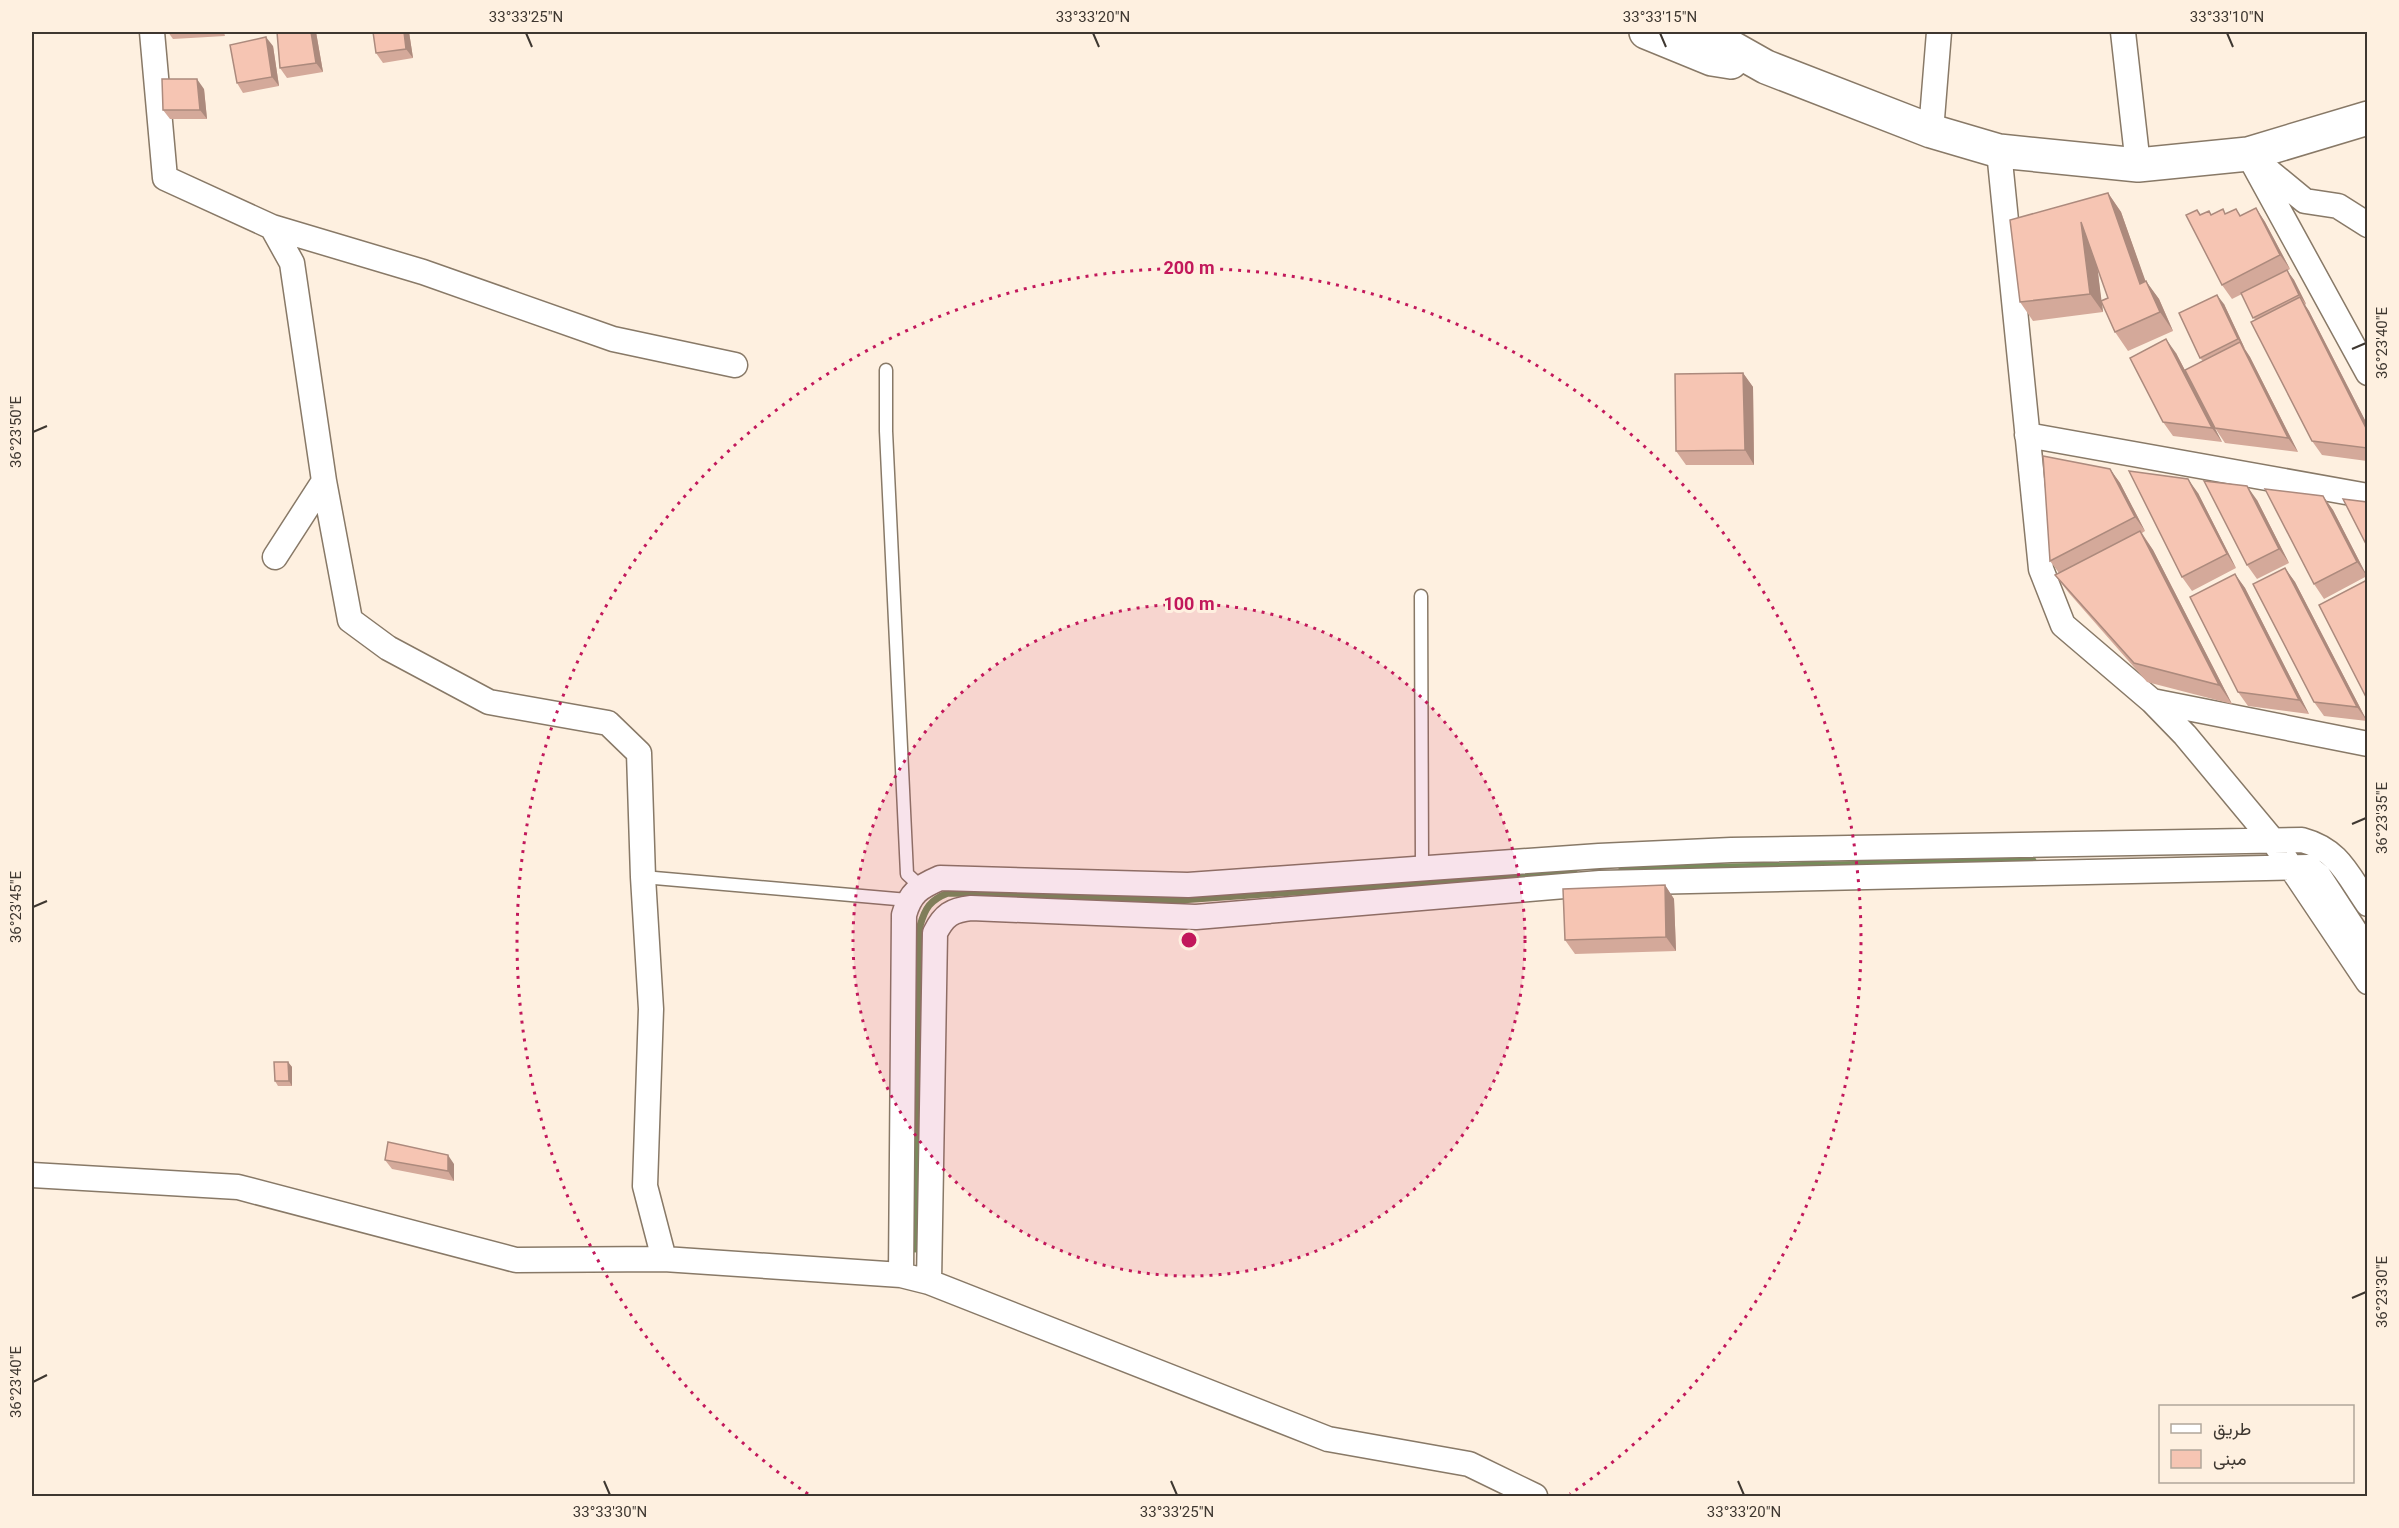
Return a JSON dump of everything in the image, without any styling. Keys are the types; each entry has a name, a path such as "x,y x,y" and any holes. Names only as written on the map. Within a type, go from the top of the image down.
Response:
{"main road":[{"path":"1646,32 1712,59 1766,67"},
{"path":"1704,32 1766,67 1931,131 1999,151 2138,165 2248,154 2367,118"}],"street":[{"path":"152,32 165,178 272,226 423,272 613,339 735,365"},
{"path":"1931,131 1939,32"},
{"path":"2123,32 2138,165"},
{"path":"1999,151 2041,570 2063,625 2152,701 2185,735 2274,842 2367,982"},
{"path":"2248,154 2305,201 2338,206 2367,225"},
{"path":"2248,154 2367,373"},
{"path":"272,226 292,263 324,481 350,621 387,648 489,702 608,723 639,753 643,877 651,1009 645,1186 664,1259"},
{"path":"2027,435 2367,496"},
{"path":"275,557 324,481"},
{"path":"2152,701 2367,744"},
{"path":"901,1275 903,915 914,893 940,879 1188,885 1599,856 1731,850 2302,840 2322,846 2336,857 2367,904"},
{"path":"1599,856 1600,883"},
{"path":"929,1282 935,933 942,919 956,910 971,908 1196,917 1600,883 2308,867 2319,876 2367,951"},
{"path":"32,1175 238,1187 516,1260 664,1259 901,1275 929,1282 1328,1439 1468,1464 1535,1497"}],"lane":[{"path":"643,877 914,893 907,874 886,431 886,370"},
{"path":"1421,596 1422,868"}],"building":[{"path":"277,32 311,32 316,63 280,68"},
{"path":"373,32 404,32 406,49 376,53"},
{"path":"266,37 272,77 237,83 230,45"},
{"path":"162,79 197,79 200,110 163,110"},
{"path":"2108,193 2140,284 2146,281 2160,312 2115,332 2101,301 2108,298 2081,222 2090,294 2020,302 2010,220"},
{"path":"2256,208 2280,255 2222,285 2186,215 2197,210 2200,215 2209,211 2211,215 2223,209 2225,214 2236,209 2240,216"},
{"path":"2287,270 2299,295 2253,318 2241,293"},
{"path":"2217,295 2238,339 2200,358 2179,313"},
{"path":"2300,297 2367,430 2367,448 2312,441 2251,322"},
{"path":"2166,339 2212,428 2163,422 2130,358"},
{"path":"2240,342 2288,438 2215,428 2185,370"},
{"path":"1743,373 1745,450 1676,451 1675,374"},
{"path":"2043,456 2110,469 2135,517 2050,561"},
{"path":"2129,471 2188,479 2227,554 2182,577"},
{"path":"2204,481 2247,486 2279,549 2247,565"},
{"path":"2265,489 2323,496 2357,562 2314,584"},
{"path":"2343,499 2367,502 2367,546"},
{"path":"2140,531 2219,685 2134,663 2055,575"},
{"path":"2285,568 2357,707 2314,702 2253,584"},
{"path":"2235,574 2299,700 2238,692 2190,597"},
{"path":"2367,580 2367,699 2319,605"},
{"path":"1665,885 1666,937 1565,940 1563,889"},
{"path":"274,1062 288,1062 289,1081 275,1081"},
{"path":"388,1142 448,1155 448,1171 385,1160"}],"waterway":[{"path":"1622,869 2033,861"},
{"path":"915,1249 920,926 926,909 937,899 948,893 1181,900 1574,872"}]}
